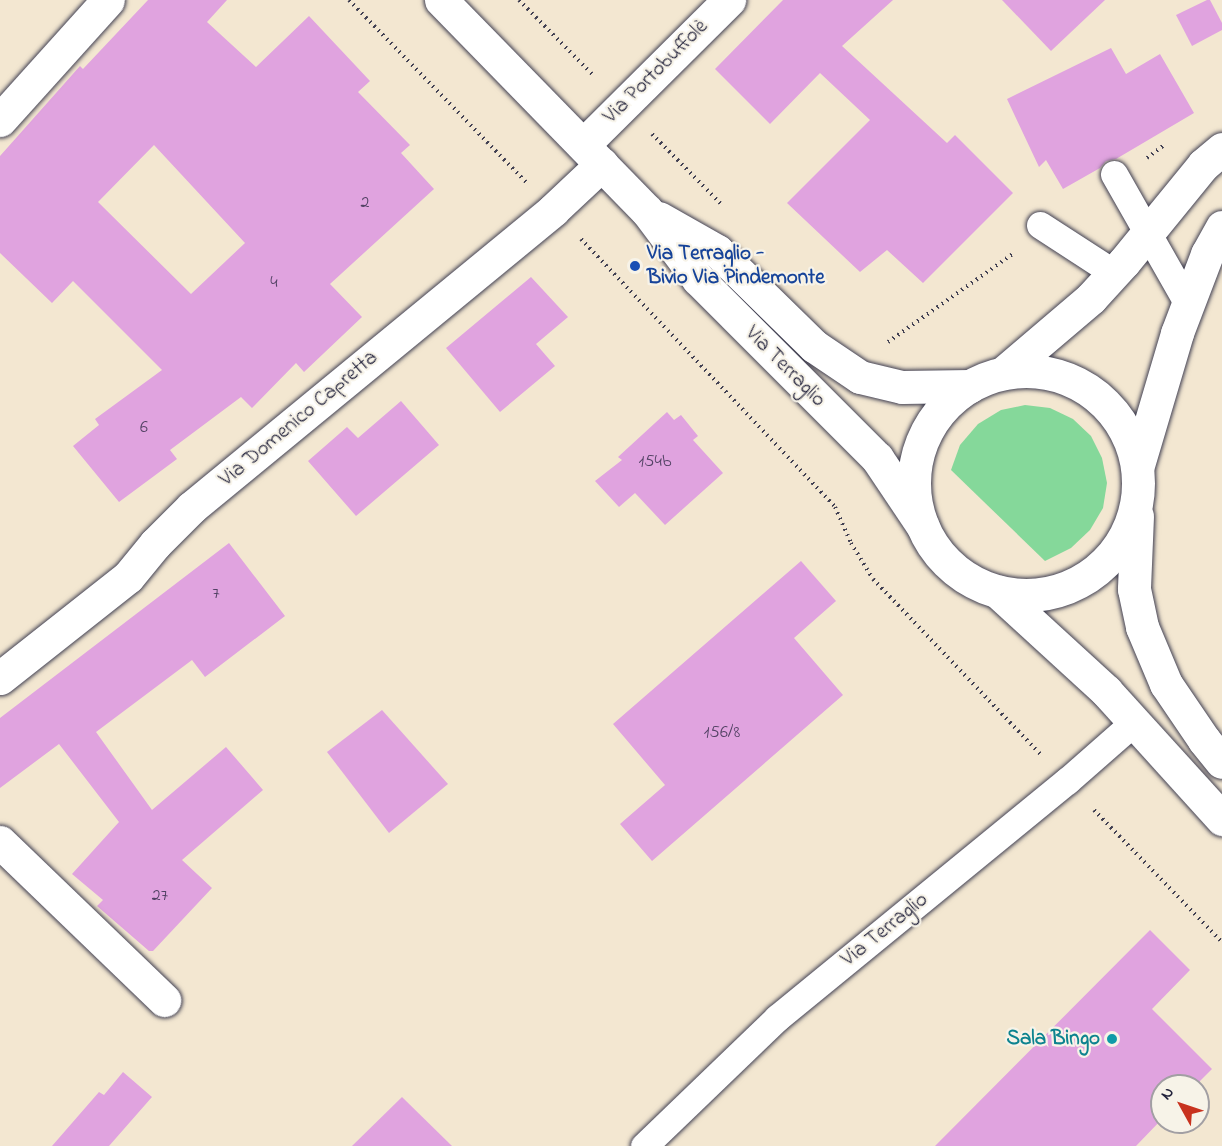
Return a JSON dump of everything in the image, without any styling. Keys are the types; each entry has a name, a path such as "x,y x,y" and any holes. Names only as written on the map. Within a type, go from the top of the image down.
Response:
{"main road":[{"path":"0,120 108,0"},
{"name":"Via Terraglio","path":"441,0 647,211 698,279 877,458 922,525"},
{"name":"Via Portobuffolè","path":"592,154 623,105 729,0"},
{"path":"1137,502 1125,537 1102,566 1071,586 1035,596 998,592 974,582 952,567 934,547 922,525 914,494 916,462 927,432 945,405 970,386 1003,373 1091,298 1203,165 1222,148"},
{"name":"Via Domenico Capretta","path":"0,678 128,577 155,544 192,507 553,210 592,154"},
{"name":"Via Terraglio","path":"647,211 717,251 814,346 860,377 902,387 970,386"},
{"path":"1222,227 1207,254 1188,304 1138,465 1134,589 1142,627 1166,684 1222,762"},
{"path":"1003,373 1038,372 1072,380 1096,395 1126,430 1138,465"},
{"path":"998,592 1062,648 1106,691 1222,819"},
{"path":"0,842 165,1000"}],"lane":[{"path":"1116,176 1188,304"},
{"path":"1043,227 1114,273"},
{"name":"Via Terraglio","path":"644,1146 777,1018 1067,782 1133,723"}],"path":[{"path":"519,0 732,214"},
{"path":"1116,176 1168,142"},
{"path":"884,344 1043,227"},
{"path":"744,409 835,507 850,543 873,579 1044,758"},
{"path":"1094,810 1222,942"}],"green space":[{"path":"1025,405 1050,408 1073,419 1091,436 1102,458 1107,483 1103,508 1090,530 1071,548 1045,561 951,470 960,445 978,424 1001,410"}],"building":[{"path":"148,0 227,0 207,22 256,67 309,16 370,81 358,92 410,145 401,153 434,189 330,284 362,317 304,372 296,363 252,408 241,397 170,450 177,459 119,502 73,446 99,425 95,419 162,370 73,281 52,303 0,253 0,156 80,66 83,69","holes":["154,145 245,243 191,294 98,202"]},
{"path":"783,0 893,0 842,46 947,143 955,135 1013,193 923,283 887,250 860,272 787,203 870,120 820,73 770,124 715,69"},
{"path":"1002,0 1105,0 1051,51"},
{"path":"1210,0 1222,23 1222,30 1192,46 1176,15"},
{"path":"1111,48 1126,74 1160,54 1194,113 1116,159 1106,161 1100,168 1063,189 1046,160 1039,167 1007,99"},
{"path":"531,277 568,317 536,344 555,366 500,412 446,348"},
{"path":"401,401 439,445 356,516 308,461 347,427 358,438"},
{"path":"667,412 674,420 681,415 698,436 693,440 723,473 665,525 635,493 619,507 595,481 622,460 618,457"},
{"path":"229,543 285,616 205,677 192,660 96,732 152,810 226,747 263,790 182,860 212,888 153,951 149,951 97,906 103,900 72,874 119,822 59,744 0,788 0,718"},
{"path":"801,561 836,601 794,638 843,695 652,861 620,824 665,785 613,724"},
{"path":"382,710 448,784 389,833 327,752"},
{"name":"Sala Bingo","path":"1150,930 1190,970 1152,1009 1212,1069 1207,1074 1150,1074 1150,1131 1136,1146 935,1146"},
{"path":"123,1072 152,1097 109,1146 52,1146 99,1092 104,1095"},
{"path":"402,1097 452,1146 352,1146"}],"place":[{"name":"Via Terraglio - Bivio Via Pindemonte","path":"635,266"},
{"name":"Sala Bingo","path":"1112,1039"}]}
